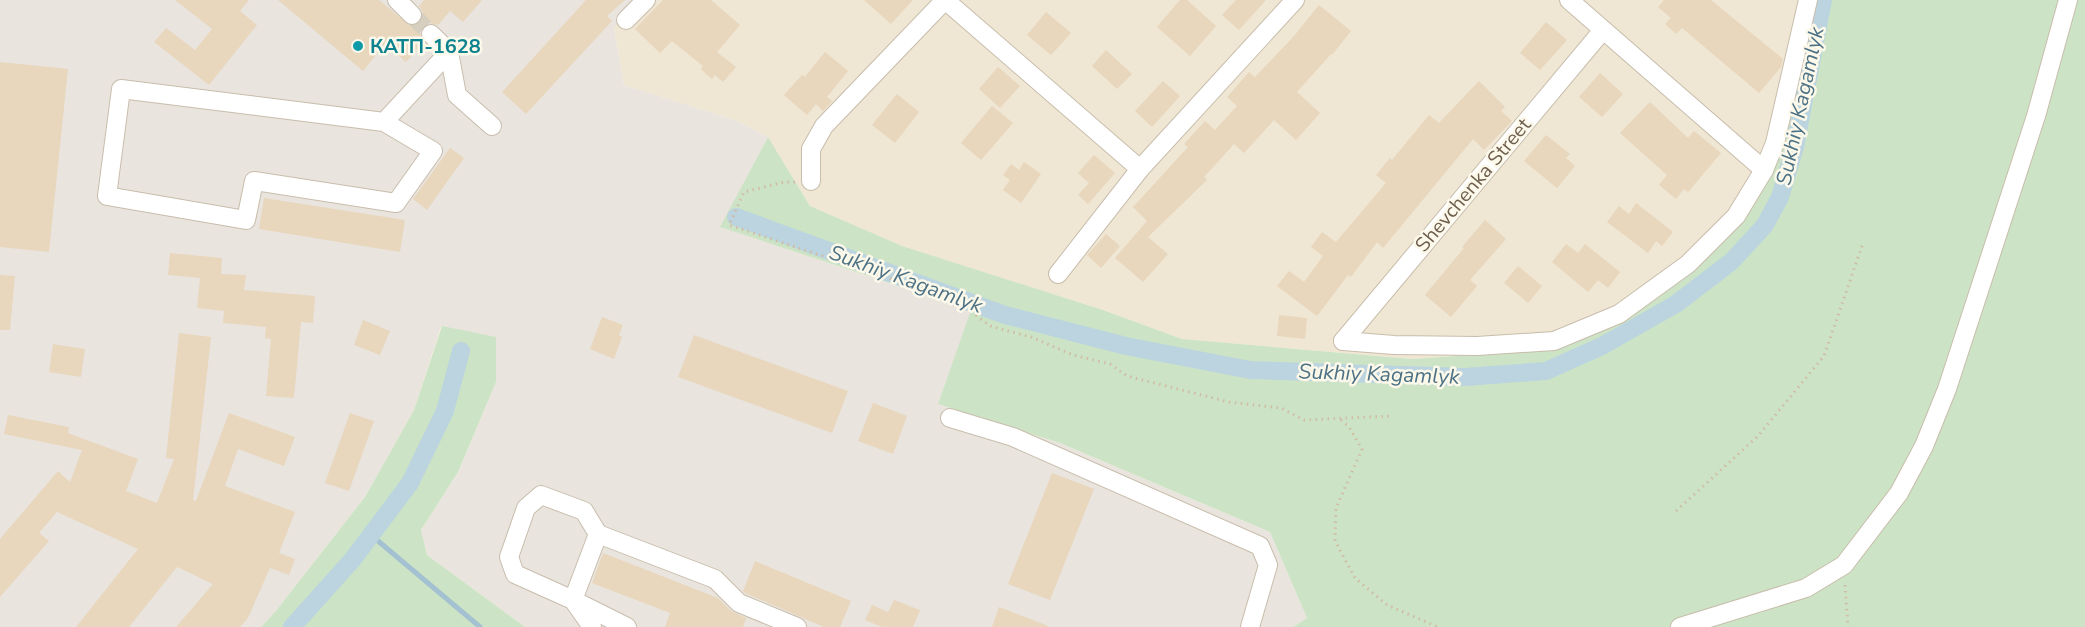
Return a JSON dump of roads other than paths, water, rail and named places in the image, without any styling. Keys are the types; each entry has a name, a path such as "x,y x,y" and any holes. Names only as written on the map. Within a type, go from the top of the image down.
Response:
{"street":[{"path":"397,0 411,15"},
{"path":"626,20 646,0"},
{"path":"811,181 812,149 824,126 945,0 1140,169"},
{"path":"1059,274 1140,169 1295,0"},
{"path":"1569,0 1764,170 1775,143 1808,0"},
{"path":"1680,627 1806,588 1844,565 1899,493 1924,446 1939,408 2036,116 2068,0"},
{"name":"Shevchenka Street","path":"1603,30 1343,341 1394,345 1477,346 1554,341 1619,314 1688,264 1736,216 1764,170"},
{"path":"430,34 449,52 457,95 492,126"},
{"path":"384,122 449,52"},
{"path":"121,89 384,122 433,151 396,203 254,181 246,220 107,196 121,89"},
{"path":"951,418 1013,436 1260,546 1268,565 1250,627"},
{"path":"627,627 515,574 509,557 526,508 541,495 584,511 598,534 715,579 739,603 764,620 797,627"},
{"path":"573,600 598,534"},
{"path":"573,600 592,627"}],"waterway":[{"name":"Sukhiy Kagamlyk","path":"736,217 1005,315 1126,346 1250,370 1465,377 1546,371 1602,346 1676,304 1732,261 1765,225 1780,197 1795,147 1823,0"},
{"path":"292,627 353,559 410,483 445,411 461,351"},
{"path":"371,535 480,627"}],"tunnel":[{"path":"412,15 431,34"}],"place":[{"name":"КАТП-1628","path":"358,46"}]}
